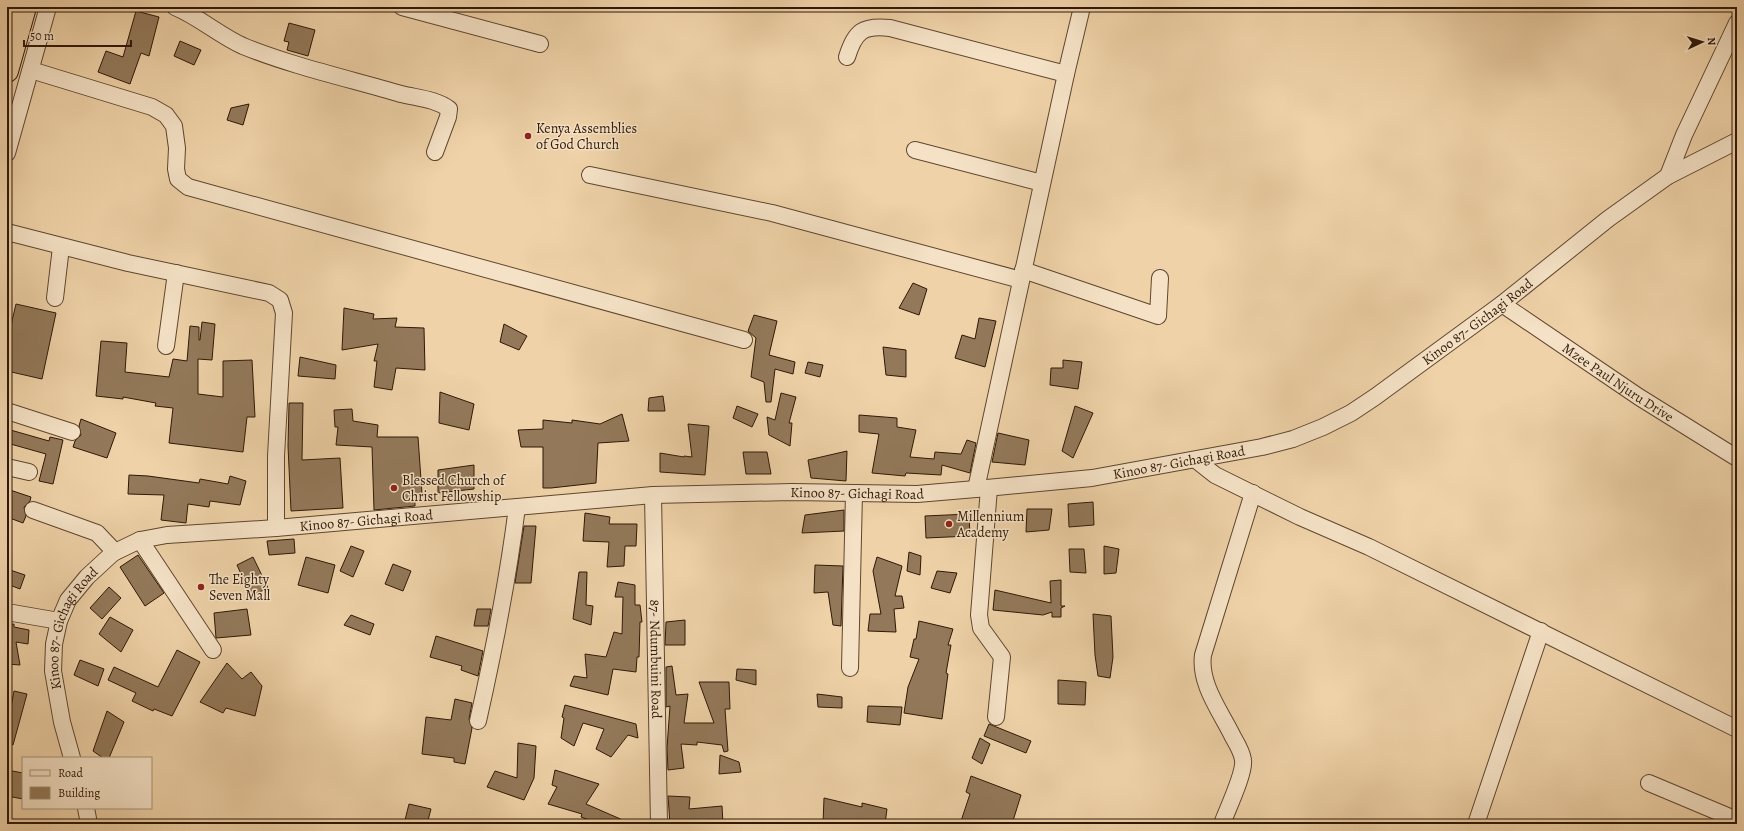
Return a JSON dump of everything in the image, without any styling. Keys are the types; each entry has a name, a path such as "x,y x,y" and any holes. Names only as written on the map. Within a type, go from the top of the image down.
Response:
{"highway":[{"path":"7,71 25,7"}],"street":[{"path":"7,153 48,7"},
{"path":"174,7 189,13 221,35 243,46 291,62 400,94 442,103 449,109 448,117 435,152"},
{"path":"402,7 540,44"},
{"path":"996,717 1002,657 981,628 979,615 982,488 1022,275 1082,7"},
{"path":"1668,176 1684,135 1737,23"},
{"path":"847,57 850,46 859,33 867,28 877,26 890,28 1066,74"},
{"path":"14,48 36,51"},
{"path":"31,70 152,107 166,115 174,126 177,148 176,169 178,179 188,187 744,340"},
{"name":"Kinoo 87- Gichagi Road","path":"72,757 62,722 53,671 54,644 59,621 68,600 87,577 115,552 140,540 167,535 276,528 653,495 792,492 917,494 1092,478 1262,447 1292,439 1337,420 1375,397 1502,304 1608,219 1668,176 1737,141"},
{"path":"915,150 1042,183"},
{"path":"590,175 772,214 1022,275 1158,316 1160,278"},
{"path":"7,232 61,247 269,293 280,300 284,313 276,456 276,528"},
{"path":"55,298 61,247"},
{"path":"166,346 176,273"},
{"name":"Mzee Paul Njuru Drive","path":"1502,304 1639,396 1737,458"},
{"path":"7,411 72,432"},
{"path":"1196,460 1215,475 1253,494 1369,547 1737,730"},
{"path":"7,467 29,472"},
{"path":"850,668 854,493"},
{"path":"1222,824 1239,778 1243,760 1202,673 1202,655 1253,494"},
{"name":"87- Ndumbuini Road","path":"653,495 659,824"},
{"path":"478,721 512,551 517,507"},
{"path":"33,510 97,533 115,552"},
{"path":"140,540 214,650"},
{"path":"7,612 59,621"},
{"path":"1476,824 1541,632"},
{"path":"1649,783 1737,820"},
{"path":"86,809 89,824"}],"building":[{"path":"136,11 159,17 149,56 141,53 130,84 98,72 106,51 123,57"},
{"path":"289,23 315,30 308,56 287,50 289,42 284,41"},
{"path":"180,41 201,50 194,65 174,56"},
{"path":"249,104 243,125 227,120 231,108"},
{"path":"913,283 927,289 919,315 899,308"},
{"path":"16,304 56,313 42,379 7,371 7,342"},
{"path":"344,308 374,314 373,319 397,318 395,327 424,328 425,370 396,368 392,390 374,387 377,361 374,361 378,344 342,350"},
{"path":"754,315 777,321 769,355 795,362 793,374 775,369 771,402 766,402 764,382 751,377 756,338 748,331"},
{"path":"979,318 996,321 985,367 955,358 962,335 975,339"},
{"path":"202,322 215,324 212,360 198,359 198,394 223,397 223,361 252,360 255,417 247,417 243,452 169,443 173,408 155,406 156,403 123,397 123,399 96,396 101,341 127,343 125,372 169,377 173,359 187,361 190,326 199,327 200,340"},
{"path":"504,324 527,336 519,350 500,342"},
{"path":"883,347 906,350 906,377 886,375"},
{"path":"300,357 336,365 335,379 298,376"},
{"path":"1063,360 1082,362 1078,389 1050,385 1051,368 1063,368"},
{"path":"808,362 823,365 820,377 805,373"},
{"path":"440,392 474,404 469,430 439,423"},
{"path":"781,393 796,397 789,423 792,423 790,446 769,435 767,417 775,420"},
{"path":"663,396 665,411 648,411 649,398"},
{"path":"289,403 303,403 302,460 340,458 343,508 291,511 288,446"},
{"path":"737,406 758,414 752,427 733,418"},
{"path":"1075,406 1093,413 1073,458 1062,451"},
{"path":"352,409 353,421 378,425 377,437 418,437 422,494 415,495 415,506 374,510 372,447 336,445 338,427 335,427 334,410"},
{"path":"622,414 629,441 598,443 596,483 543,488 543,447 521,447 518,430 543,429 543,420 572,423 572,420 600,424"},
{"path":"859,415 897,418 897,427 916,430 910,457 934,459 935,452 961,454 967,440 976,443 970,473 942,465 941,475 906,473 905,476 872,473 879,434 859,432"},
{"path":"81,419 116,433 107,458 73,447 75,441 81,435 79,426"},
{"path":"688,424 709,426 705,475 660,472 660,453 692,457"},
{"path":"7,429 49,441 50,437 63,440 53,484 39,481 46,454 7,443"},
{"path":"998,433 1029,440 1025,465 992,462"},
{"path":"847,451 846,481 811,478 808,460"},
{"path":"743,452 767,452 771,474 746,474"},
{"path":"474,465 474,489 438,493 438,470"},
{"path":"129,475 199,483 200,479 228,484 230,476 246,481 240,505 210,501 209,507 188,504 186,523 161,520 164,495 128,494"},
{"path":"7,489 31,497 30,501 24,507 26,516 23,523 7,517"},
{"path":"1093,502 1094,525 1069,527 1068,504"},
{"path":"1027,509 1052,509 1049,530 1026,532"},
{"path":"844,510 844,531 802,533 805,515"},
{"path":"585,513 610,517 609,524 637,524 636,546 625,546 624,566 607,567 609,542 583,541"},
{"path":"969,514 970,536 926,538 925,516"},
{"path":"524,526 536,526 531,583 515,583"},
{"path":"294,539 295,553 269,555 267,541"},
{"path":"351,546 364,551 353,577 340,571"},
{"path":"1104,546 1119,549 1116,573 1104,574"},
{"path":"1069,549 1084,549 1086,573 1070,572"},
{"path":"909,552 921,556 920,575 907,571"},
{"path":"138,555 164,593 145,606 120,567"},
{"path":"253,557 268,588 251,596 237,565"},
{"path":"306,557 335,565 328,593 298,585"},
{"path":"877,557 902,566 895,596 902,596 904,608 894,609 896,632 868,631 870,614 881,614 873,571"},
{"path":"393,564 411,571 403,591 385,584"},
{"path":"815,565 843,566 841,626 833,625 828,592 814,593"},
{"path":"7,569 25,575 20,589 7,584"},
{"path":"937,571 957,573 950,593 931,588"},
{"path":"579,572 587,572 586,605 593,606 591,625 573,619"},
{"path":"1061,580 1061,606 1065,606 1061,608 1061,617 1052,617 1052,612 1043,615 993,610 995,590 1051,603 1050,581"},
{"path":"618,582 635,585 635,605 640,605 642,622 640,622 639,657 637,657 636,672 613,669 608,695 570,686 574,676 587,678 585,654 606,657 614,632 622,634 623,597 615,597"},
{"path":"109,587 121,598 102,619 90,608"},
{"path":"247,609 251,635 216,638 214,613"},
{"path":"477,609 491,609 488,626 474,626"},
{"path":"1093,614 1111,616 1113,657 1110,678 1098,676 1095,655"},
{"path":"351,615 374,624 370,635 344,625"},
{"path":"110,617 133,630 121,652 99,634"},
{"path":"685,620 685,645 665,645 666,622"},
{"path":"919,621 953,629 948,645 951,645 946,673 948,674 942,719 904,713 908,687 919,659 910,657 914,639 916,639"},
{"path":"14,624 14,627 29,630 28,644 16,642 20,665 7,664 7,625"},
{"path":"436,636 483,651 478,676 461,670 462,666 430,657"},
{"path":"177,650 200,662 172,716 154,709 153,711 132,701 136,693 108,680 114,667 158,687"},
{"path":"80,660 104,669 98,686 74,675"},
{"path":"227,663 242,679 251,672 262,686 255,716 226,708 223,713 200,702"},
{"path":"672,666 676,695 688,694 684,723 714,723 699,682 729,682 730,709 725,709 728,751 724,752 722,745 697,742 697,745 681,744 684,768 668,770 667,748 670,706 666,707 666,667"},
{"path":"737,669 756,670 756,685 736,680"},
{"path":"1058,680 1086,682 1085,705 1058,704"},
{"path":"14,691 27,694 13,745 7,743 7,729"},
{"path":"817,694 842,697 842,708 818,707"},
{"path":"455,699 472,703 469,719 472,728 465,764 454,762 454,758 422,754 426,717 451,720"},
{"path":"565,705 636,724 638,738 628,735 611,757 596,749 604,729 583,723 574,746 561,738 564,718 562,717"},
{"path":"868,706 902,707 900,725 867,722"},
{"path":"107,711 124,722 109,757 102,757 93,751"},
{"path":"989,724 1031,741 1026,753 984,736"},
{"path":"980,738 990,744 982,764 972,758"},
{"path":"518,743 536,746 534,778 524,800 487,787 495,771 517,778"},
{"path":"720,755 739,762 741,772 719,774"},
{"path":"7,770 22,773 22,799 7,796"},
{"path":"555,770 599,784 586,804 632,824 600,824 581,817 582,814 548,804 557,787 552,785"},
{"path":"971,776 1021,795 1012,824 966,824 961,821 970,794 966,792"},
{"path":"668,796 690,797 689,809 722,806 723,824 670,824"},
{"path":"824,798 862,807 862,803 887,809 885,824 823,824"},
{"path":"409,804 431,809 427,824 405,820"}],"place":[{"name":"Kenya Assemblies of God Church","path":"528,136"},
{"name":"Blessed Church of Christ Fellowship","path":"394,488"},
{"name":"Millennium Academy","path":"949,524"},
{"name":"The Eighty Seven Mall","path":"201,587"}]}
